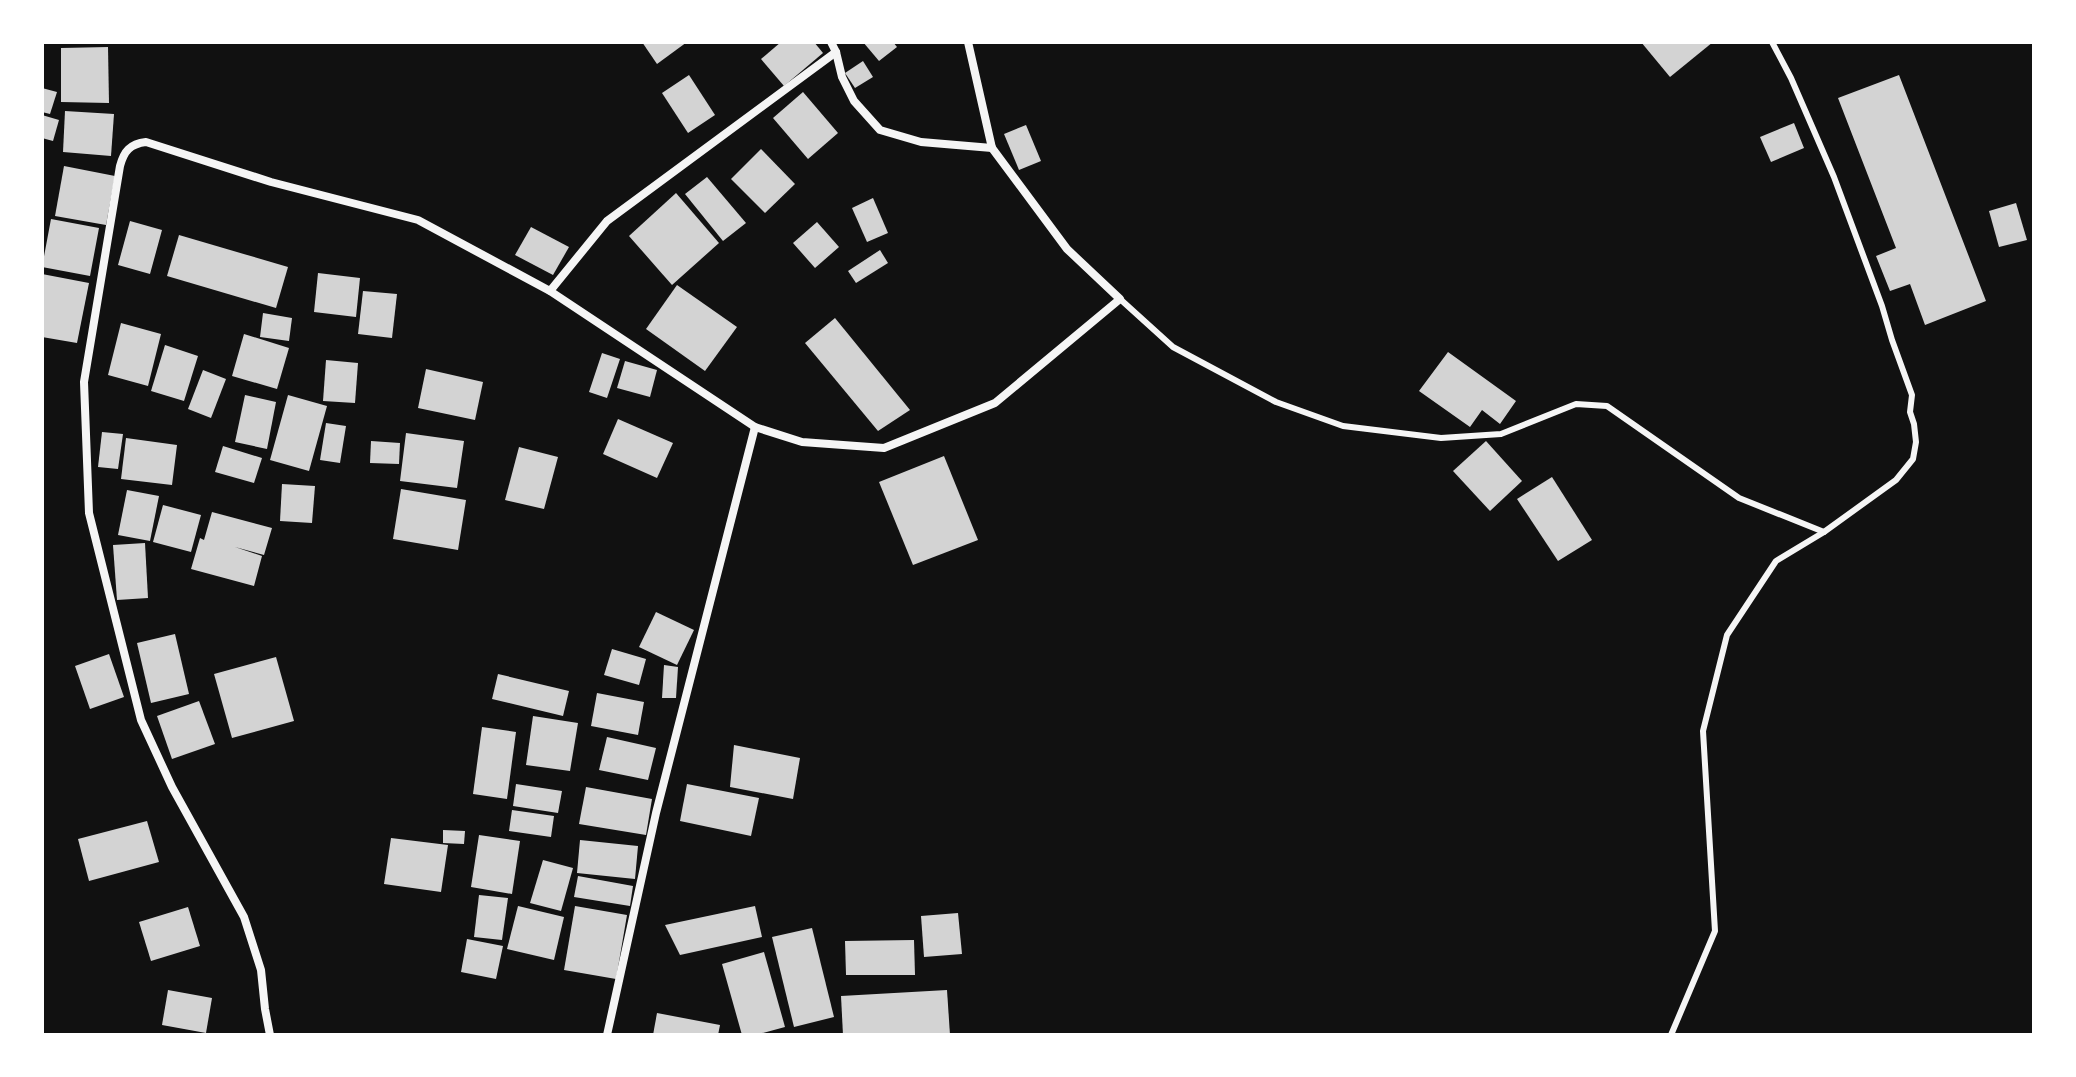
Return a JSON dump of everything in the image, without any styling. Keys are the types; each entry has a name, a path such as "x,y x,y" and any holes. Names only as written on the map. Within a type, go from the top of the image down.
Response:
{"street":[{"path":"831,42 842,77 854,101 880,130 921,142 992,148"},
{"path":"270,1035 261,970 244,917 172,787 141,720 89,513 84,382 123,157 128,148 135,143 146,142 271,182 418,220 550,291 755,427 802,442 884,448 995,403 1120,299 1067,249 992,148 968,42"},
{"path":"550,291 607,221 836,52"},
{"path":"607,1035 656,813 755,427"}],"lane":[{"path":"1671,1035 1715,931 1703,731 1727,635 1776,561 1824,532 1896,480 1913,459 1916,442 1910,412 1912,395 1882,306 1834,177 1772,42"},
{"path":"1120,299 1173,347 1276,402 1343,426 1441,438 1501,434 1576,404 1607,406 1739,498 1824,532"}],"building":[{"path":"642,42 687,42 657,64"},
{"path":"781,42 814,42 823,53 784,86 761,59"},
{"path":"863,42 893,42 897,47 879,61"},
{"path":"1641,42 1713,42 1670,77"},
{"path":"108,47 109,103 61,102 61,48"},
{"path":"863,61 873,77 855,88 845,73"},
{"path":"689,75 715,115 688,133 662,93"},
{"path":"1899,75 1986,301 1925,325 1910,284 1890,291 1876,256 1896,248 1838,98"},
{"path":"42,88 57,92 50,114 42,112"},
{"path":"803,92 838,133 808,159 773,118"},
{"path":"65,111 114,114 111,156 63,152"},
{"path":"42,115 59,120 53,141 42,138"},
{"path":"1794,123 1804,148 1771,162 1760,137"},
{"path":"1026,125 1041,161 1019,170 1004,134"},
{"path":"761,149 795,184 765,213 731,179"},
{"path":"64,166 115,176 106,225 55,216"},
{"path":"707,177 746,223 723,241 685,194"},
{"path":"676,193 719,243 672,285 629,236"},
{"path":"873,198 888,233 867,242 852,208"},
{"path":"2016,203 2027,240 1999,247 1989,211"},
{"path":"51,219 99,228 90,276 42,267"},
{"path":"130,221 162,230 150,274 118,265"},
{"path":"817,222 839,247 815,268 793,243"},
{"path":"531,227 569,247 553,275 515,255"},
{"path":"179,235 288,267 276,308 167,276"},
{"path":"880,250 888,263 856,283 848,271"},
{"path":"318,273 360,278 356,317 314,312"},
{"path":"42,274 89,283 77,343 42,337"},
{"path":"677,285 737,327 705,371 646,329"},
{"path":"363,291 397,294 392,338 358,334"},
{"path":"263,313 292,318 289,341 260,337"},
{"path":"835,318 910,410 878,431 805,343"},
{"path":"121,323 161,334 148,386 108,375"},
{"path":"244,334 289,348 277,389 232,376"},
{"path":"165,345 198,356 184,401 151,391"},
{"path":"1448,352 1516,401 1500,424 1482,410 1470,427 1419,391"},
{"path":"602,353 620,359 607,398 589,392"},
{"path":"326,360 358,363 355,403 323,401"},
{"path":"625,361 657,370 650,397 617,388"},
{"path":"426,369 483,382 475,420 418,408"},
{"path":"203,370 226,379 211,418 188,409"},
{"path":"245,395 276,402 267,449 235,442"},
{"path":"288,395 327,406 309,471 270,460"},
{"path":"618,419 673,443 657,478 603,454"},
{"path":"326,423 346,426 340,463 320,460"},
{"path":"102,432 123,434 118,469 98,467"},
{"path":"406,433 464,441 457,488 400,481"},
{"path":"126,438 177,445 172,485 121,479"},
{"path":"371,441 400,443 399,464 370,463"},
{"path":"1486,441 1522,481 1490,511 1453,471"},
{"path":"223,446 262,458 254,483 215,472"},
{"path":"519,447 558,457 544,509 505,500"},
{"path":"944,456 978,540 913,565 879,482"},
{"path":"1552,477 1592,540 1558,561 1517,499"},
{"path":"282,484 315,486 312,523 280,521"},
{"path":"401,489 466,500 458,550 393,539"},
{"path":"127,490 159,496 150,541 118,535"},
{"path":"163,505 201,515 191,552 153,542"},
{"path":"212,512 272,528 264,555 235,547 262,556 254,586 191,569"},
{"path":"145,543 148,598 117,600 113,545"},
{"path":"656,612 694,630 677,665 639,647"},
{"path":"175,634 189,694 151,703 137,643"},
{"path":"612,649 646,659 639,685 604,675"},
{"path":"109,654 124,697 90,709 75,666"},
{"path":"276,657 294,721 232,738 214,674"},
{"path":"664,665 678,667 676,698 662,698"},
{"path":"498,674 569,691 563,716 492,699"},
{"path":"597,693 644,702 638,735 591,726"},
{"path":"199,701 215,744 172,759 157,716"},
{"path":"533,716 578,723 570,771 526,765"},
{"path":"482,727 516,732 507,799 473,794"},
{"path":"607,737 656,748 648,780 599,770"},
{"path":"734,745 800,758 793,799 730,787"},
{"path":"516,784 562,791 558,813 513,806"},
{"path":"687,784 759,798 751,836 680,821"},
{"path":"586,787 652,799 646,835 579,824"},
{"path":"512,810 554,816 551,837 509,831"},
{"path":"147,821 159,862 89,881 78,839"},
{"path":"443,830 465,831 464,844 443,843"},
{"path":"479,835 520,841 512,894 471,887"},
{"path":"391,838 448,845 441,892 384,884"},
{"path":"580,840 638,846 635,879 577,873"},
{"path":"543,860 573,868 561,911 530,903"},
{"path":"578,876 633,886 630,906 574,897"},
{"path":"479,895 508,898 502,940 474,937"},
{"path":"518,906 564,917 554,960 507,949"},
{"path":"575,906 627,915 616,979 564,970"},
{"path":"755,906 762,937 680,955 665,925"},
{"path":"188,907 200,946 151,961 139,922"},
{"path":"958,913 962,954 924,957 921,916"},
{"path":"812,928 834,1017 794,1027 772,937"},
{"path":"467,939 503,946 496,979 461,972"},
{"path":"914,940 915,975 846,975 845,941"},
{"path":"764,952 785,1027 742,1035 722,964"},
{"path":"168,990 212,998 206,1033 162,1025"},
{"path":"947,990 950,1035 843,1035 841,996"},
{"path":"657,1013 720,1025 718,1035 653,1035"}]}
